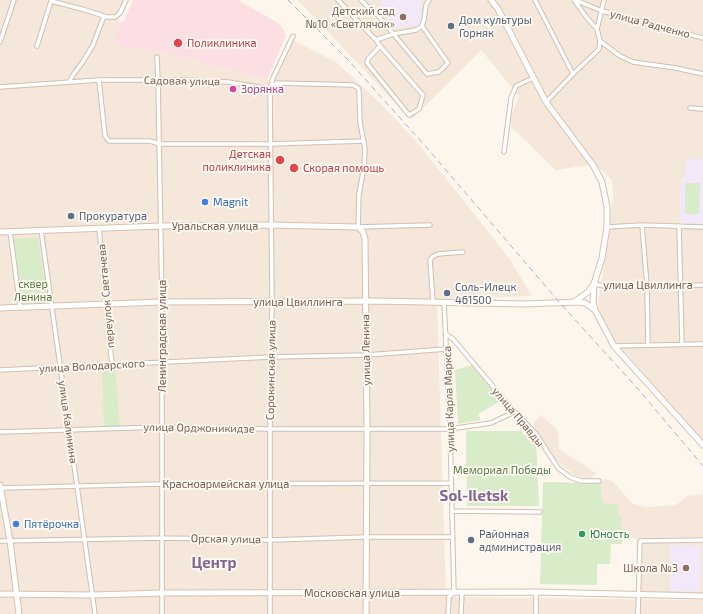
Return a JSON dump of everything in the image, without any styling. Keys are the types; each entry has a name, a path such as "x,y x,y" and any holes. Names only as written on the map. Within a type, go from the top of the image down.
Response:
{"street":[{"path":"0,42 14,0"},
{"path":"37,46 50,0 104,16 115,17 120,13 126,0"},
{"path":"338,0 376,40 423,95 419,109 409,115 367,63 368,59 380,46"},
{"path":"360,0 375,12 427,74 439,72 448,63 422,26"},
{"path":"376,40 393,34 416,30 422,26 426,5 429,0"},
{"path":"491,0 498,10 546,102 597,172 605,195 607,227 602,258 594,284 593,302 595,310 614,346 703,445"},
{"path":"535,0 573,74"},
{"path":"546,102 597,52 600,41 597,29 574,0"},
{"name":"улица Радченко","path":"574,0 602,11 703,38"},
{"path":"597,29 604,0"},
{"path":"69,82 72,75 82,63 93,45 104,16"},
{"name":"Сорокинская улица","path":"270,614 270,357 272,302 270,89 272,78 293,36"},
{"path":"600,41 627,60 703,74"},
{"name":"Ленинградская улица","path":"157,57 160,144 162,302 162,614"},
{"path":"504,152 511,98 516,86 533,78"},
{"path":"99,80 105,136 109,141 150,141 160,144 271,144 364,141"},
{"name":"Садовая улица","path":"0,87 99,80 158,80 228,82 270,89 278,84 353,85 358,88 359,91"},
{"name":"улица Ленина","path":"359,91 360,122 364,141 365,158 359,194 358,227 363,232 365,238 367,429 366,614"},
{"path":"690,108 703,109"},
{"name":"Уральская улица","path":"0,232 161,226 358,227 430,225"},
{"path":"607,227 642,225 703,227"},
{"path":"642,225 647,286 648,345"},
{"path":"679,226 682,344"},
{"name":"переулок Светачева","path":"99,228 112,365"},
{"name":"улица Калинина","path":"41,230 95,614"},
{"path":"10,231 20,307"},
{"path":"433,302 430,263 432,257 444,253 463,252"},
{"path":"573,302 588,292 594,284"},
{"name":"улица Цвиллинга","path":"594,284 610,287 703,285"},
{"name":"улица Цвиллинга","path":"0,308 162,302 365,301 517,304 573,302 585,303 595,310"},
{"name":"улица Карла Маркса","path":"444,302 450,429 454,593 449,597 448,614"},
{"name":"улица Правды","path":"446,334 453,339 514,412 536,434 558,468 570,477 581,481 599,481"},
{"path":"614,346 703,344"},
{"name":"улица Володарского","path":"0,370 270,357 366,355 447,349"},
{"name":"улица Орджоникидзе","path":"0,432 162,427 270,429 450,429 491,423 514,412"},
{"name":"Красноармейская улица","path":"0,488 162,484 451,483"},
{"path":"0,485 10,541 19,614"},
{"path":"452,511 540,512"},
{"name":"Орская улица","path":"0,541 162,538 270,540 366,537 453,537"},
{"path":"638,614 640,541 703,540"},
{"path":"536,592 536,614"},
{"name":"Московская улица","path":"0,594 92,595 162,593 536,592 703,596"},
{"path":"461,614 462,593"}],"shaded area":[{"path":"0,0 124,0 118,13 119,22 113,45 158,51 267,80 274,81 293,40 336,62 374,97 417,142 509,258 532,296 437,299 446,597 703,600 703,614 0,614"},
{"path":"133,0 238,0 281,25 286,35 267,80 158,51 112,45 119,22 123,23"},
{"path":"298,0 703,0 703,440 596,320 613,197 612,180 595,164 556,170 511,127 511,116 519,96 481,50 411,120"},
{"name":"Детский сад №10 «Светлячок»","path":"382,0 421,0 421,25 395,27 379,9"},
{"path":"686,159 703,159 703,224 679,223 681,180 686,173"},
{"path":"540,415 558,430 559,449 596,473 589,480 576,476 555,460 533,424"},
{"path":"605,479 612,481 633,504 646,507 676,505 688,496 703,494 703,537 622,538 623,529 621,529 621,517 618,516 615,503 602,503 601,483"},
{"path":"643,543 703,543 703,594 641,593"},
{"name":"Школа №3","path":"670,545 701,546 701,591 670,591"}],"green space":[{"path":"685,183 700,183 699,214 685,214"},
{"name":"сквер Ленина","path":"38,237 48,304 22,304 13,239"},
{"path":"472,365 501,401 478,414 481,420 458,424 455,370"},
{"path":"115,368 120,426 104,426 102,369"},
{"name":"Мемориал Победы","path":"466,431 522,431 524,435 536,437 539,506 467,506"},
{"name":"Юность","path":"543,482 601,483 602,503 618,504 618,516 621,516 621,529 623,529 622,544 611,544 610,564 597,564 597,585 540,584"}],"railway":[{"path":"288,0 348,60 427,148 560,303 638,389 703,466"}],"place":[{"name":"Детский сад №10 «Светлячок»","path":"403,17"},
{"name":"Дом культуры Горняк","path":"451,26"},
{"name":"Поликлиника","path":"178,43"},
{"name":"Зорянка","path":"233,89"},
{"name":"Детская поликлиника","path":"280,160"},
{"name":"Скорая помощь","path":"294,168"},
{"name":"Magnit","path":"205,202"},
{"name":"Прокуратура","path":"71,216"},
{"name":"Соль-Илецк 461500","path":"447,293"},
{"name":"Пятёрочка","path":"16,524"},
{"name":"Юность","path":"582,534"},
{"name":"Районная администрация","path":"471,540"},
{"name":"Школа №3","path":"686,568"}],"district":[{"name":"Sol-Iletsk","path":"474,496"},
{"name":"Центр","path":"214,563"}]}
